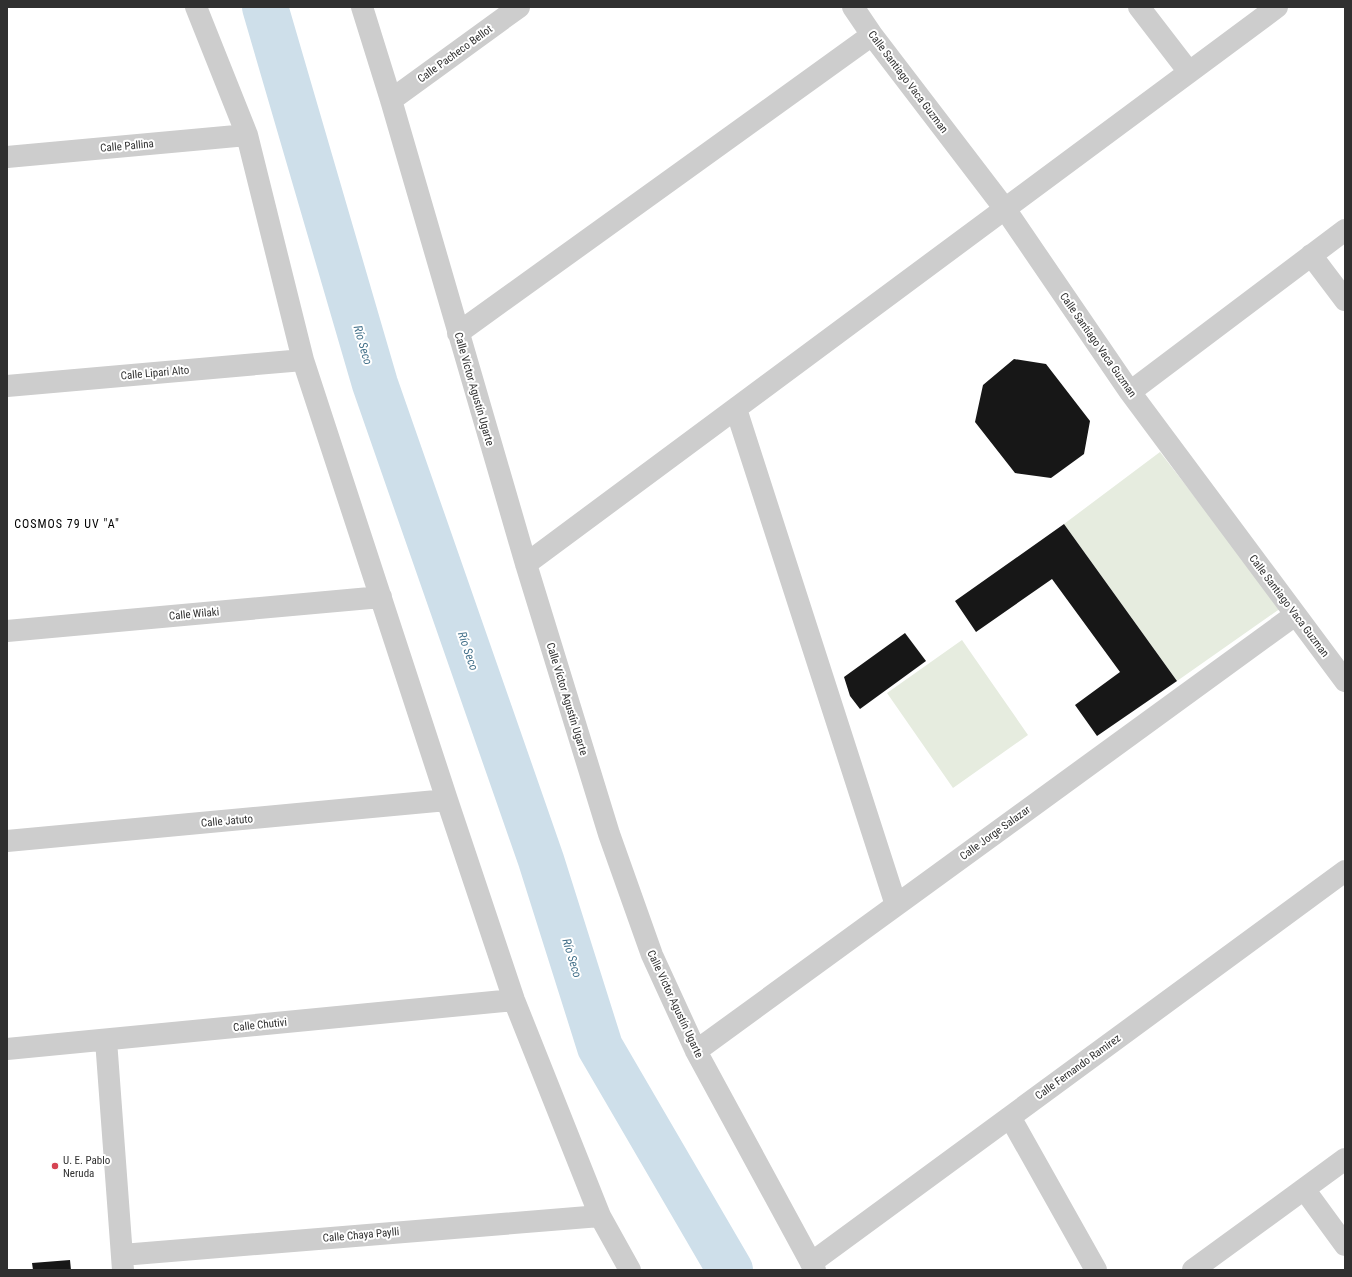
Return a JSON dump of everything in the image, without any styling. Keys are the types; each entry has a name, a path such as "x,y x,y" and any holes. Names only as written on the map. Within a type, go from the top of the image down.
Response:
{"street":[{"path":"196,7 247,135 303,360 514,1000 600,1216 630,1270"},
{"name":"Calle Víctor Agustín Ugarte","path":"362,7 392,100 526,564 609,834 652,955 696,1051 813,1267"},
{"name":"Calle Pacheco Bellot","path":"392,100 519,7"},
{"name":"Calle Santiago Vaca Guzman","path":"853,7 872,35 1005,209 1130,392 1345,680"},
{"path":"1139,7 1189,72"},
{"path":"526,564 1276,7"},
{"path":"458,332 872,35"},
{"name":"Calle Pallina","path":"7,157 247,135"},
{"path":"1130,392 1345,230"},
{"path":"1312,255 1345,300"},
{"name":"Calle Lipari Alto","path":"7,386 303,360"},
{"path":"736,409 896,906"},
{"name":"Calle Wilaki","path":"7,631 381,597"},
{"name":"Calle Jorge Salazar","path":"696,1051 1295,615"},
{"name":"Calle Jatuto","path":"7,841 447,800"},
{"name":"Calle Fernando Ramirez","path":"813,1267 1010,1117 1345,871"},
{"name":"Calle Chutivi","path":"7,1049 514,1000"},
{"path":"106,1040 123,1262"},
{"path":"1010,1117 1096,1270"},
{"path":"1193,1270 1345,1159"},
{"path":"1304,1189 1345,1245"},
{"name":"Calle Chaya Paylli","path":"123,1262 600,1216"}],"shaded area":[{"path":"1160,452 1281,608 1177,681 1064,524"},
{"path":"962,640 1028,735 953,788 887,693"}],"building":[{"path":"1014,359 1046,364 1090,421 1084,454 1051,478 1015,473 975,422 983,385"},
{"path":"1064,524 1177,681 1097,736 1075,705 1120,672 1052,579 976,632 955,601"},
{"path":"905,633 926,661 860,709 850,696 844,677"},
{"path":"70,1260 71,1270 33,1270 32,1263"}],"waterway":[{"name":"Río Seco","path":"265,7 375,384 541,860 600,1047 730,1270"}],"place":[{"name":"U. E. Pablo Neruda","path":"55,1166"}],"district":[{"name":"COSMOS 79 UV \"A\"","path":"67,524"}]}
